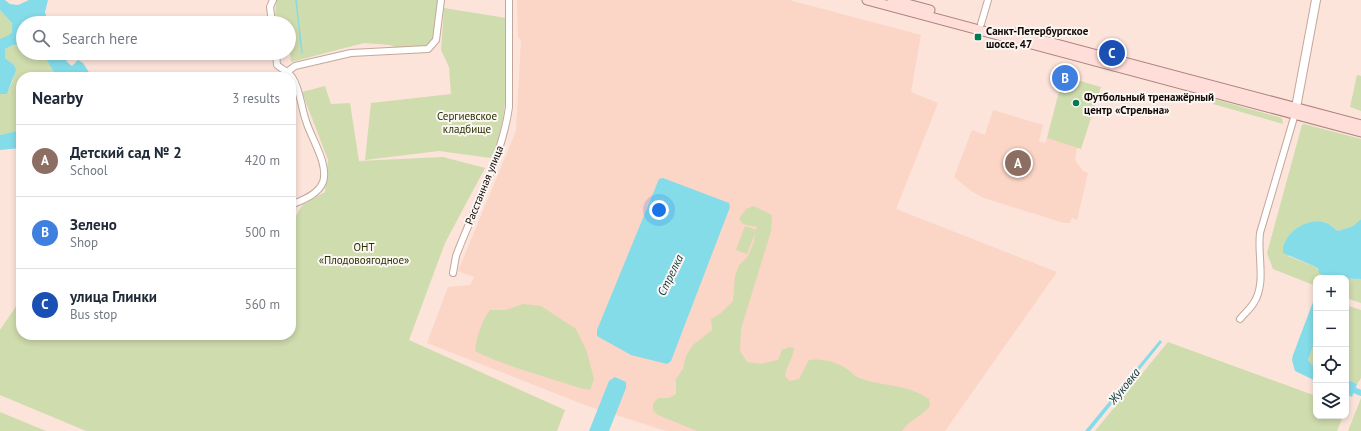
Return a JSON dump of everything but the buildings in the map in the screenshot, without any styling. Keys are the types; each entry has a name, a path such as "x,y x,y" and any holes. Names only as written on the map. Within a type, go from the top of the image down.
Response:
{"main road":[{"path":"867,0 1295,111 1361,125"},
{"path":"892,0 1295,111 1361,132"},
{"path":"1295,111 1316,0"}],"street":[{"path":"271,16 270,7 272,0"},
{"path":"277,60 277,65 287,72 295,66 351,53 428,49 436,40 441,0"},
{"name":"Расстанная улица","path":"453,273 456,256 497,153 507,122 509,107 509,0"},
{"path":"981,24 988,0"},
{"path":"296,89 306,122 318,149 323,173 323,182 318,191 296,202"},
{"path":"1240,319 1254,304 1258,292 1261,276 1258,251 1261,228 1295,111"}],"shaded area":[{"path":"517,0 789,0 921,35 911,92 938,103 896,209 1057,272 945,431 666,431 585,405 427,343 448,287 470,285 474,277 458,271 516,131 521,40 518,37"},
{"path":"993,110 1043,125 1039,141 1045,143 1047,138 1077,147 1075,160 1083,171 1088,173 1077,220 1072,218 1070,223 1064,223 984,198 971,191 954,177 972,130 985,135"}],"green space":[{"path":"276,0 439,0 434,37 427,46 400,49 390,45 364,43 291,62 291,60 296,60 296,16 275,16"},
{"name":"Сергиевское кладбище","path":"444,8 506,18 507,71 505,107 502,125 491,158 439,151 365,160 371,103 451,94 449,67 441,50"},
{"path":"0,10 12,23 12,32 9,36 0,39"},
{"path":"16,45 16,60 46,60 54,72 16,72 16,131 0,135 0,94 7,94 13,80 14,65 5,58 5,49"},
{"path":"1357,75 1361,76 1361,111 1350,107"},
{"name":"Футбольный тренажёрный центр «Стрельна»","path":"1063,76 1101,87 1081,149 1047,138"},
{"name":"ОНТ «Плодовоягодное»","path":"325,86 331,104 350,103 359,161 443,157 485,168 445,243 409,340 565,410 557,431 86,431 0,395 0,330 16,306 16,340 296,340 296,216 303,204 325,192 328,160 302,92"},
{"path":"1214,99 1282,118 1283,124 1213,104"},
{"path":"1304,124 1361,139 1361,219 1353,226 1338,231 1325,222 1288,256 1314,266 1323,275 1313,275 1313,285 1273,269 1267,253 1302,125"},
{"path":"754,206 772,215 771,231 741,329 740,351 747,362 761,364 778,360 782,350 790,347 794,348 785,376 790,381 799,379 809,360 824,360 843,367 859,378 911,390 929,399 930,406 908,424 902,431 697,431 658,415 653,410 653,404 658,398 669,398 676,394 676,379 683,369 686,356 693,345 712,330 711,319 721,313 733,301 735,276 739,265 747,258 754,242 755,233 747,254 736,250 745,226 756,230 757,227 743,224 739,219 746,209"},
{"path":"1349,279 1361,279 1361,303 1349,299"},
{"path":"523,304 541,306 576,329 587,352 594,379 590,390 514,367 475,351 480,329 490,310 506,310"},
{"path":"1349,306 1361,310 1361,378 1357,384 1349,380"},
{"path":"1168,342 1313,395 1313,419 1342,419 1337,431 1095,431"},
{"path":"1313,346 1313,365 1308,360"},
{"path":"1361,398 1361,431 1348,431"},
{"path":"0,412 46,431 0,431"}],"water":[{"path":"0,0 5,0 10,4 18,5 29,0 48,0 45,12 46,16 16,16 16,45 5,49 5,58 14,65 16,70 7,94 0,94 0,39 12,32 12,23 0,10"},
{"path":"46,60 67,60 66,61 72,66 78,60 83,63 89,72 54,72"},
{"path":"16,131 16,148 0,150 0,135"},
{"name":"Стрелка","path":"663,178 729,203 730,207 671,361 667,364 631,355 597,336 597,330 659,179"},
{"path":"1361,219 1361,279 1349,279 1349,275 1322,275 1314,266 1283,253 1286,240 1290,234 1302,225 1315,222 1324,222 1338,231 1353,226"},
{"path":"1313,302 1313,346 1308,360 1313,365 1313,380 1295,371 1292,360"},
{"name":"Жуковка","path":"1160,340 1162,342 1090,431 1085,431"},
{"path":"615,377 626,382 626,388 609,431 589,431 609,381"},
{"path":"1349,380 1357,384 1352,397 1349,396"}],"waterway":[{"path":"296,0 302,53"},
{"path":"1349,388 1361,393"}],"place":[{"name":"Санкт-Петербургское шоссе, 47","path":"978,37"},
{"name":"улица Глинки","path":"1112,53"},
{"name":"Зелено","path":"1065,78"},
{"name":"Футбольный тренажёрный центр «Стрельна»","path":"1076,103"},
{"name":"Детский сад № 2","path":"1018,163"}]}
